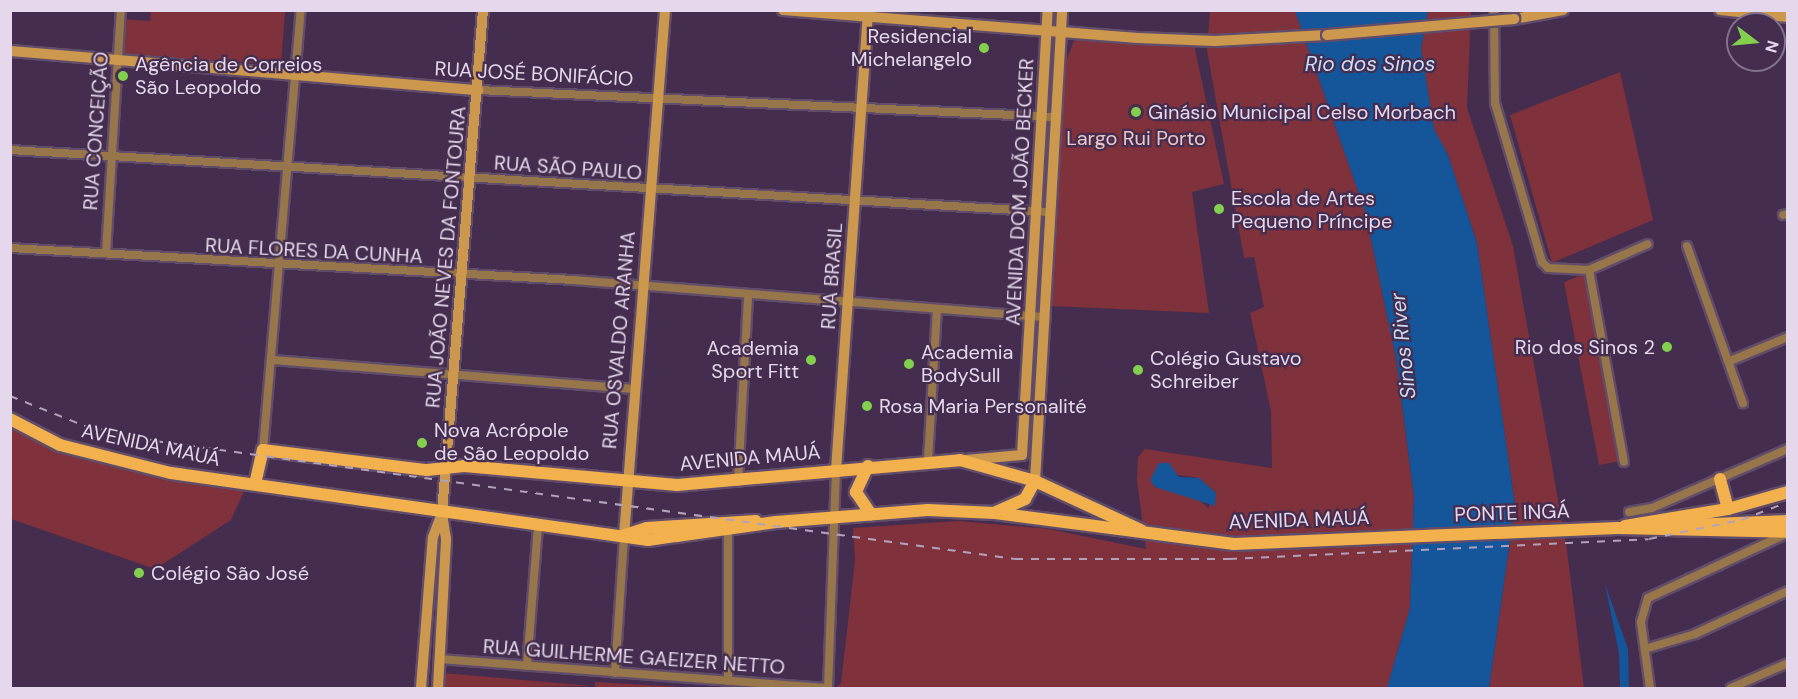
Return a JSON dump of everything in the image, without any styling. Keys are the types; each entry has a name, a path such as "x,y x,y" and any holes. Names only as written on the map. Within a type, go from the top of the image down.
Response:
{"main road":[{"name":"AVENIDA MAUÁ","path":"10,419 60,445 106,459 442,513 648,540 728,532 776,522 832,517 871,514 994,513 1156,537 1234,544 1443,534"},
{"name":"AVENIDA MAUÁ","path":"263,450 445,470 464,466 626,483 738,483 868,466 928,460 960,460 1035,481 1156,537"},
{"path":"255,484 263,450"},
{"path":"868,466 856,492 871,514"},
{"path":"1720,479 1728,509"},
{"path":"994,513 1024,499 1035,481"},
{"path":"1618,528 1681,512 1728,509 1788,492"},
{"name":"AVENIDA MAUÁ","path":"624,536 647,528 727,520 776,522"},
{"path":"1642,530 1688,523 1788,521"},
{"path":"1618,528 1788,533"},
{"name":"PONTE INGÁ","path":"1443,534 1618,528"}],"street":[{"name":"RUA CONCEIÇÃO","path":"106,253 110,155 121,10"},
{"path":"263,450 274,360 301,10"},
{"name":"RUA JOÃO NEVES DA FONTOURA","path":"442,513 456,377 483,10"},
{"name":"RUA OSVALDO ARANHA","path":"615,673 633,389 665,10"},
{"path":"783,10 868,13 1138,38 1270,38 1514,19 1563,10"},
{"name":"AVENIDA DOM JOÃO BECKER","path":"960,460 1022,457 1044,116 1048,10"},
{"name":"AVENIDA DOM JOÃO BECKER","path":"1035,481 1062,10"},
{"path":"1494,10 1495,103 1542,262 1548,268 1589,270 1647,244"},
{"path":"1720,10 1788,17"},
{"name":"RUA BRASIL","path":"826,688 832,517 868,13"},
{"name":"RUA JOSÉ BONIFÁCIO","path":"10,51 117,58 478,90 1057,117"},
{"name":"RUA SÃO PAULO","path":"10,150 650,190 1051,212"},
{"path":"1687,246 1730,361 1743,403"},
{"name":"RUA FLORES DA CUNHA","path":"10,248 282,267 642,286 748,298 1046,317"},
{"path":"1589,270 1624,462"},
{"path":"738,483 748,298"},
{"path":"928,460 937,310"},
{"path":"1730,361 1788,337"},
{"path":"274,360 456,377 633,389"},
{"path":"1629,512 1720,479 1788,449"},
{"path":"438,688 446,539 442,513"},
{"path":"421,688 433,537 442,513"},
{"path":"527,666 538,525"},
{"path":"728,532 728,681"},
{"path":"1650,688 1648,648 1641,622 1648,598 1788,533"},
{"path":"1648,648 1695,634 1788,591"},
{"name":"RUA GUILHERME GAEIZER NETTO","path":"440,659 826,688"},
{"path":"1731,688 1788,663"}],"green space":[{"path":"151,11 285,11 281,65 119,54 122,19 150,21"},
{"path":"1210,11 1295,11 1365,211 1396,358 1414,497 1410,608 1387,688 836,688 841,683 855,560 853,528 958,521 1049,529 1146,549 1137,480 1138,457 1145,449 1272,468 1271,411 1250,313 1264,307 1254,257 1244,258 1207,50","holes":["1169,463 1172,474 1199,478 1216,493 1208,508 1196,497 1155,487"]},
{"path":"1428,11 1471,11 1467,108 1513,246 1567,550 1584,688 1489,688 1515,505 1477,243 1448,155 1434,130 1421,48"},
{"name":"Largo Rui Porto","path":"1075,38 1194,45 1224,184 1192,192 1209,313 1050,306 1063,69"},
{"path":"1620,72 1653,220 1552,263 1510,115"},
{"path":"1585,274 1621,461 1599,465 1564,282"},
{"path":"11,427 56,448 245,489 231,520 155,569 11,519"},
{"path":"443,673 593,686 442,688"},
{"path":"595,682 681,687 706,688 595,688"}],"water":[{"name":"Rio dos Sinos","path":"1295,11 1428,11 1421,48 1434,129 1448,155 1477,243 1515,505 1489,688 1387,688 1410,608 1414,497 1396,358 1365,211"},
{"path":"1159,463 1169,463 1179,477 1199,478 1216,493 1215,506 1155,487 1150,480"},
{"path":"1605,584 1628,649 1629,688 1620,688 1619,653"}],"railway":[{"path":"10,396 85,426 155,441 1015,559 1229,559 1649,539 1741,520 1788,502"}],"place":[{"name":"Residencial Michelangelo","path":"984,48"},
{"name":"Agência de Correios São Leopoldo","path":"123,76"},
{"name":"Ginásio Municipal Celso Morbach","path":"1136,112"},
{"name":"Escola de Artes Pequeno Príncipe","path":"1219,209"},
{"name":"Rio dos Sinos 2","path":"1667,347"},
{"name":"Academia Sport Fitt","path":"811,360"},
{"name":"Academia BodySull","path":"909,364"},
{"name":"Colégio Gustavo Schreiber","path":"1138,370"},
{"name":"Rosa Maria Personalité","path":"867,406"},
{"name":"Nova Acrópole de São Leopoldo","path":"422,443"},
{"name":"Colégio São José","path":"139,573"}],"water label":[{"name":"Sinos River","path":"1403,346"}]}
